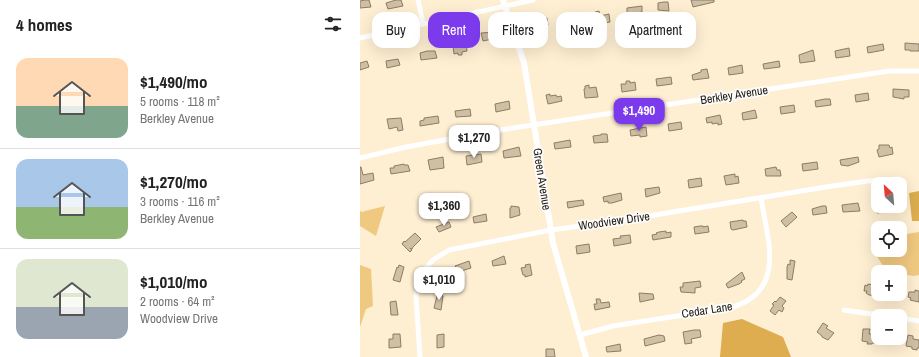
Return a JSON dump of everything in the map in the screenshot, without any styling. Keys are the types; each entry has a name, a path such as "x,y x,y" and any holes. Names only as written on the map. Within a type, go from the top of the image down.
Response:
{"street":[{"path":"418,0 423,24"},
{"path":"360,38 423,24 504,3 533,0"},
{"name":"Green Avenue","path":"504,3 522,55 553,243 586,357"},
{"name":"Berkley Avenue","path":"360,158 444,140 889,70 919,71"},
{"name":"Woodview Drive","path":"420,357 416,298 418,286 423,274 433,260 449,250 457,247 551,230 871,181"},
{"name":"Cedar Lane","path":"580,335 613,326 729,308 743,303 756,295 763,287 769,274 770,262 761,198"},
{"path":"844,310 871,314"},
{"path":"907,319 919,321"}],"shaded area":[{"path":"919,191 919,221 912,221 909,193"},
{"path":"385,206 376,236 360,226 360,210 361,212"},
{"path":"919,232 919,275 907,275 907,265 882,265 877,257 907,257 907,234"},
{"path":"360,265 371,269 373,306 366,309 360,327"},
{"path":"742,319 783,337 791,357 720,357 723,323"}],"building":[{"path":"369,0 371,7 360,8 360,1"},
{"path":"401,0 403,6 388,9 386,3"},
{"path":"691,0 714,0 714,2 693,7"},
{"path":"668,2 669,11 658,10 658,3"},
{"path":"642,6 642,12 627,12 627,8"},
{"path":"607,14 609,14 610,22 607,23"},
{"path":"481,33 488,33 488,40 483,41"},
{"path":"905,43 919,44 919,51 905,50"},
{"path":"883,44 884,50 868,53 867,47"},
{"path":"453,48 467,48 467,51 462,52 462,55 458,55 458,53 454,54"},
{"path":"849,48 850,56 836,58 835,51"},
{"path":"813,50 815,61 800,63 799,55"},
{"path":"435,51 437,58 421,60 420,53"},
{"path":"398,59 400,65 387,68 386,61"},
{"path":"367,61 369,67 360,70 360,63"},
{"path":"779,61 780,67 764,69 763,64"},
{"path":"742,65 743,73 729,75 728,68"},
{"path":"707,69 709,78 693,80 692,75 701,72 701,70"},
{"path":"671,77 672,84 657,86 656,79"},
{"path":"626,81 630,81 630,83 635,82 636,90 622,92 621,84 626,84"},
{"path":"589,85 589,88 596,87 598,97 585,98 584,89 585,86"},
{"path":"893,89 909,90 909,97 904,97 904,99 893,97"},
{"path":"868,93 869,100 856,102 855,95"},
{"path":"550,94 550,96 561,96 562,101 548,104 546,95"},
{"path":"830,99 831,105 816,107 815,101"},
{"path":"509,101 510,109 496,112 495,104"},
{"path":"794,105 795,112 781,114 780,107"},
{"path":"470,109 471,116 456,117 455,111"},
{"path":"755,110 757,118 743,120 742,113"},
{"path":"720,115 722,124 712,124 712,122 707,123 706,118"},
{"path":"438,116 439,123 420,126 420,121 424,120 424,118"},
{"path":"401,118 403,130 398,131 397,127 389,129 387,119"},
{"path":"681,122 682,129 669,131 668,124"},
{"path":"646,127 647,136 631,136 630,130"},
{"path":"607,134 608,142 594,143 593,136"},
{"path":"570,140 571,147 555,149 554,143"},
{"path":"879,145 889,145 890,148 892,147 893,154 879,157 877,150 879,149"},
{"path":"519,147 521,156 504,158 503,151"},
{"path":"481,154 482,162 467,165 466,156"},
{"path":"443,157 444,168 430,170 428,160"},
{"path":"858,157 859,162 848,166 841,165 840,160"},
{"path":"817,162 818,169 803,171 802,164"},
{"path":"404,164 408,165 410,171 391,174 390,168"},
{"path":"360,167 363,175 373,173 374,180 360,184"},
{"path":"776,167 777,170 780,170 781,176 766,176 765,169"},
{"path":"735,174 735,177 738,176 739,183 726,185 724,176"},
{"path":"701,178 702,186 689,188 688,180"},
{"path":"659,187 660,193 646,197 645,189"},
{"path":"621,193 622,200 612,203 608,203 608,201 604,202 603,197"},
{"path":"583,200 584,205 568,208 567,202"},
{"path":"858,203 860,211 843,212 842,205"},
{"path":"511,206 519,207 520,215 510,218"},
{"path":"826,206 827,213 813,215 812,209"},
{"path":"792,212 797,217 786,227 781,221"},
{"path":"486,214 487,221 474,223 473,217"},
{"path":"746,221 747,227 733,230 731,229 730,222"},
{"path":"449,222 451,227 439,232 436,227"},
{"path":"708,226 709,232 695,234 694,227"},
{"path":"666,231 666,233 671,232 671,237 653,240 652,235"},
{"path":"415,233 421,239 412,249 410,248 412,250 410,252 402,244"},
{"path":"630,235 631,243 614,246 613,239 621,238 620,236"},
{"path":"589,244 590,252 577,254 576,246"},
{"path":"504,256 506,264 493,266 492,261"},
{"path":"790,260 795,261 792,280 787,279 787,267 788,264 790,265"},
{"path":"469,261 471,268 458,272 455,266"},
{"path":"530,264 532,275 525,277 521,268"},
{"path":"399,265 404,267 400,282 393,280"},
{"path":"742,272 745,279 739,284 728,288 726,284"},
{"path":"700,281 701,287 695,288 695,293 681,292 680,287 683,287 683,283"},
{"path":"868,284 871,285 871,295 866,293 867,291 864,291 865,285 867,286"},
{"path":"915,290 919,291 919,302 910,300 911,298 908,297 909,292 915,292"},
{"path":"438,292 443,293 441,310 434,308"},
{"path":"639,293 653,294 654,299 640,302"},
{"path":"780,297 786,301 782,306 784,308 782,312 779,310 775,315 770,311 774,305 772,304"},
{"path":"596,299 600,299 601,303 609,302 610,307 595,310 594,304 597,304"},
{"path":"396,301 398,315 391,315 390,302"},
{"path":"823,323 828,326 826,328 834,333 828,340 817,332"},
{"path":"863,329 870,329 869,334 871,334 871,344 867,344 868,342 862,341"},
{"path":"700,330 701,337 691,339 692,343 685,344 683,332"},
{"path":"393,334 400,334 401,347 389,348 389,339 393,339"},
{"path":"444,334 444,347 437,348 437,335"},
{"path":"659,335 664,336 665,341 645,346 644,339"},
{"path":"908,335 913,336 913,339 919,340 919,348 917,348 917,350 906,346"},
{"path":"620,344 621,351 607,352 606,347"},
{"path":"546,349 554,349 555,357 546,357"}]}
